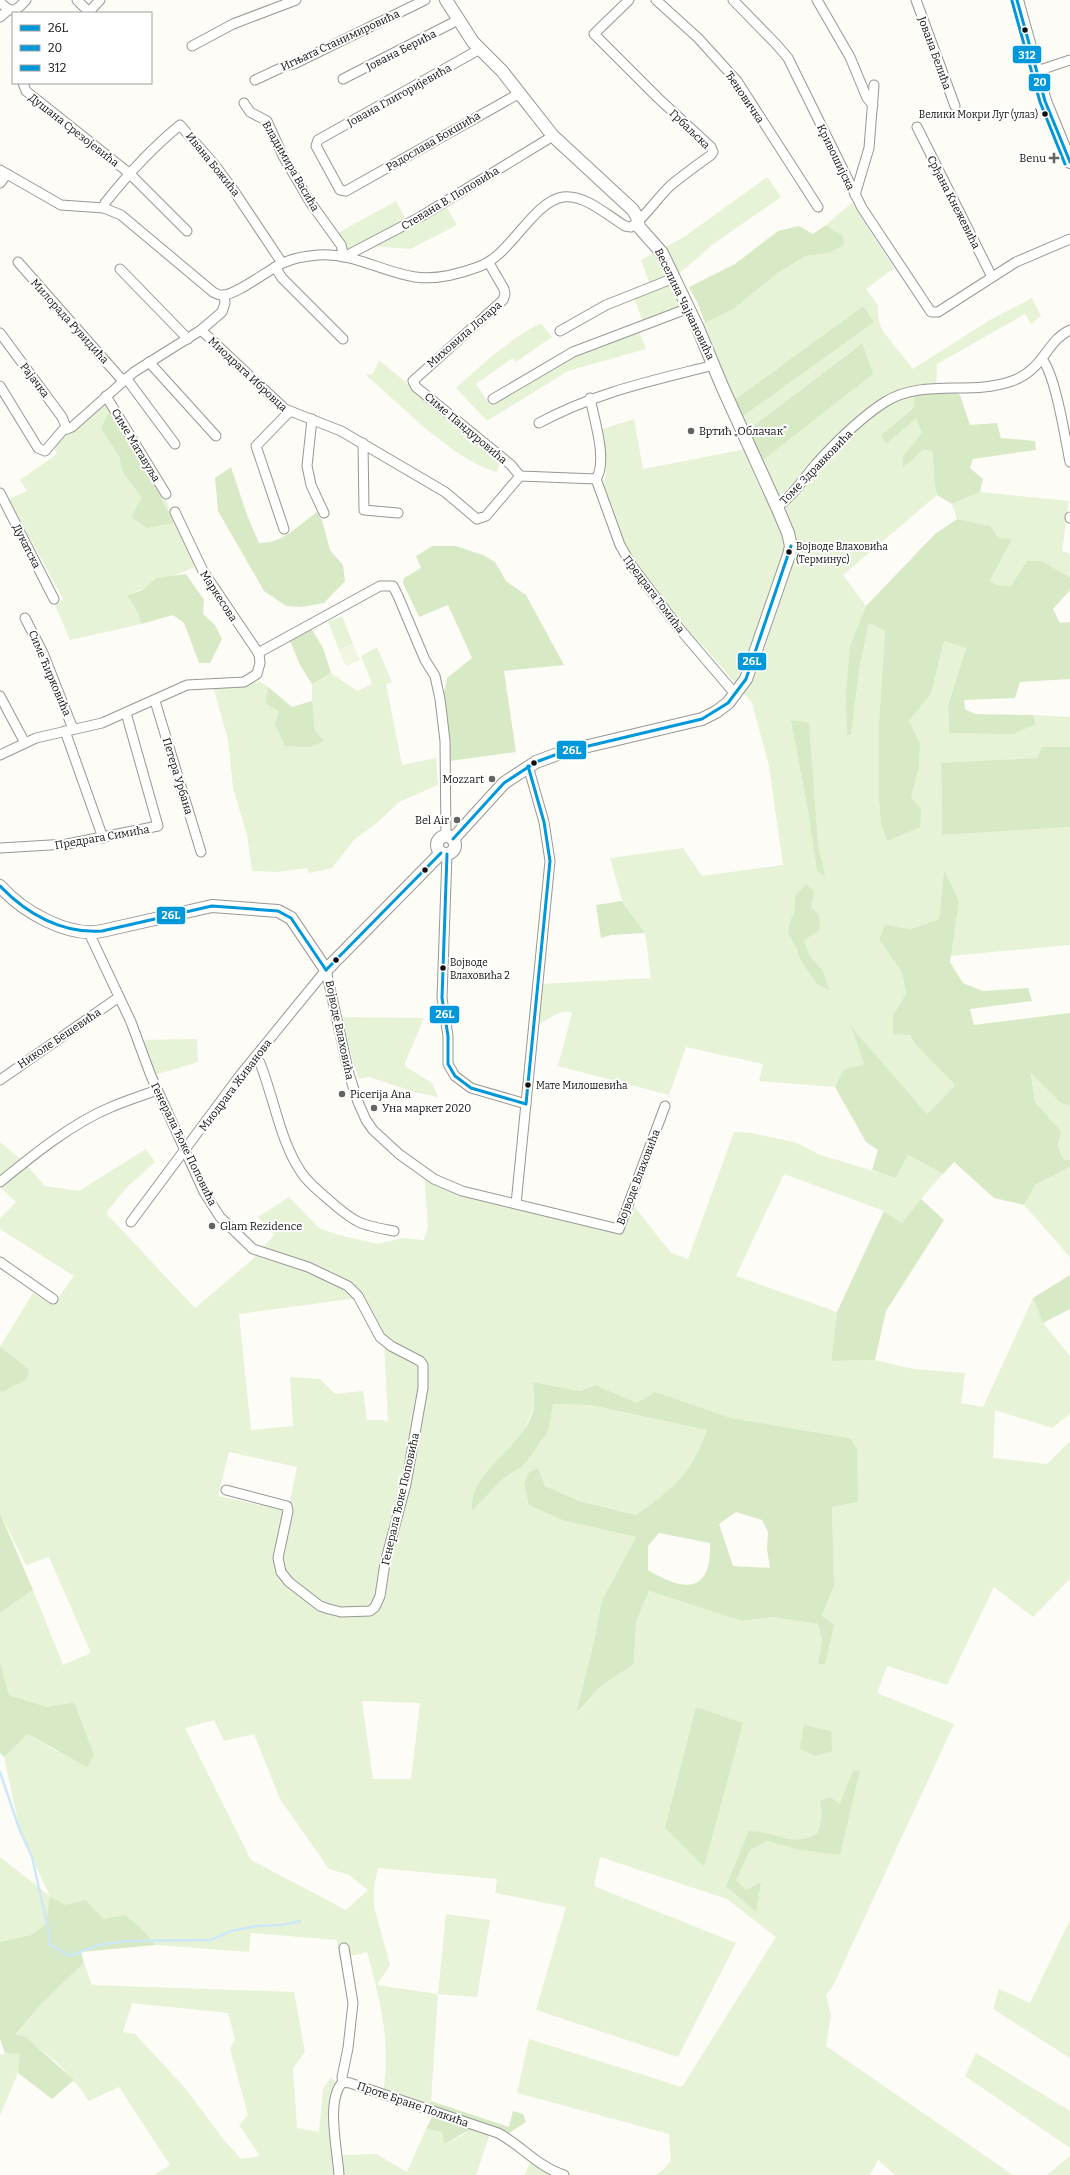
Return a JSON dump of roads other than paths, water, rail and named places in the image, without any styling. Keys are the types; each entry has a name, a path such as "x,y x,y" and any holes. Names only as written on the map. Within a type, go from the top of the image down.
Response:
{"street":[{"path":"0,17 8,10 18,8 26,0"},
{"path":"77,0 88,12 100,0"},
{"path":"192,46 233,24 296,0"},
{"name":"Игњата Станимировића","path":"255,80 294,64 425,0"},
{"name":"Веселина Чајкановића","path":"446,0 458,20 480,49 499,68 520,93 553,136 633,210 641,229 662,253 689,308 777,507"},
{"name":"Грбаљска","path":"629,0 594,34 712,150 711,155 671,185 638,222"},
{"name":"Ђеновичка","path":"656,0 698,38 737,81 818,207"},
{"name":"Кривошијска","path":"733,0 788,58 855,195 931,312 938,312 992,277"},
{"path":"817,0 850,57 864,93 873,105"},
{"name":"Јована Белића","path":"916,0 955,106"},
{"path":"1017,0 1049,111 1070,162"},
{"path":"0,2 8,10"},
{"name":"Јована Берића","path":"343,79 458,20"},
{"name":"Јована Глигоријевића","path":"346,191 340,190 316,146 318,140 480,49"},
{"path":"1037,70 1070,60"},
{"name":"Душана Срезојевића","path":"23,84 26,91 129,173"},
{"path":"855,195 868,153 874,85"},
{"name":"Радослава Бокшића","path":"346,191 520,93"},
{"name":"Владимира Васића","path":"244,103 250,112 267,120 283,156 310,202 341,245 344,257"},
{"name":"Ивана Божића","path":"104,208 106,203 129,173 161,140 180,125 197,143 232,188 279,265"},
{"name":"Срђана Кнежевића","path":"917,127 992,277"},
{"name":"Стевана В. Поповића","path":"344,257 420,217 553,136"},
{"path":"0,183 4,172 61,205 104,208 126,217 213,292 224,296 234,292 279,265 318,255 344,257 421,277 445,276 489,263 544,207 559,198 573,197 586,202 628,227 634,226 638,222"},
{"path":"129,173 187,231"},
{"path":"992,277 1016,262 1070,239"},
{"name":"Милорада Рувидића","path":"18,262 125,379 175,444"},
{"name":"Миховила Логара","path":"413,381 503,300 505,294 504,289 489,263"},
{"path":"279,265 282,278 343,339"},
{"path":"120,269 188,339"},
{"path":"560,331 606,305 674,278"},
{"path":"0,386 42,451 47,450 63,430 72,427 125,379 149,362 188,339 222,312 225,308 224,296"},
{"path":"493,400 573,352 689,308"},
{"name":"Миодрага Ибровца","path":"201,330 289,412 332,426 363,443 445,492 477,519 486,516 520,476"},
{"name":"Томе Здравковића","path":"444,854 437,849 437,841 449,838 501,787 528,766 555,755 702,718 721,709 736,695 752,666 789,555 790,539 777,507 833,446 886,402 907,392 927,389 977,388 1004,384 1021,377 1038,365 1060,336 1070,330"},
{"name":"Рајачка","path":"0,333 62,417 67,429"},
{"path":"1042,359 1047,366 1055,392 1070,462"},
{"path":"149,362 216,436"},
{"path":"539,423 590,398 714,365"},
{"name":"Симе Пандуровића","path":"413,381 416,387 511,465 520,476"},
{"name":"Симе Матавуља","path":"106,396 166,494"},
{"path":"520,476 596,479 600,471 601,458 590,398"},
{"path":"284,529 256,446 289,412"},
{"path":"312,419 307,466 311,485 324,513"},
{"path":"363,443 364,510 398,513"},
{"name":"Предрага Томића","path":"596,479 620,545 632,566 675,622 736,695"},
{"name":"Дукатска","path":"0,493 54,599"},
{"name":"Маркесова","path":"175,512 203,571 258,653"},
{"path":"0,756 25,743 69,730 98,725 193,683 239,683 254,677 260,663 258,653 380,586 393,586 425,660 435,676 438,689 445,741 449,838"},
{"name":"Симе Ћирковића","path":"25,618 43,653 103,838"},
{"path":"0,696 25,743"},
{"name":"Петера Урбана","path":"155,701 201,852"},
{"name":"Предрага Симића","path":"0,848 66,844 103,838 158,826 126,713"},
{"path":"516,1204 550,861 544,822 528,766"},
{"path":"444,854 442,998 448,1036 448,1064 455,1076 471,1088 526,1104"},
{"path":"326,970 444,854"},
{"name":"Војводе Влаховића","path":"0,886 12,899 28,911 78,932 89,933 212,906 278,911 291,918 326,970 351,1083 362,1112 373,1130 399,1154 434,1179 462,1191 619,1229 665,1106"},
{"name":"Генерала Ђоке Поповића","path":"89,933 131,1022 157,1090 213,1207 244,1242 261,1253 308,1267 348,1286 358,1296 380,1337 391,1346 420,1361 424,1368 423,1388 417,1431 406,1484 385,1562 380,1596 375,1607 370,1611 341,1612 320,1606 289,1582 281,1572 278,1558 288,1511 287,1506 226,1490"},
{"name":"Миодрага Живанова","path":"132,1222 255,1057 326,970"},
{"name":"Николе Бешевића","path":"0,1080 119,997"},
{"path":"255,1057 260,1063 286,1139 302,1173 328,1199 355,1221 366,1226 394,1231"},
{"path":"0,1182 24,1162 95,1115 108,1108 157,1090"},
{"path":"0,1262 52,1299"},
{"path":"343,2082 342,2077 348,2048 353,2004 344,1948"},
{"name":"Проте Бране Полкића","path":"339,2175 334,2111 339,2086 343,2082 350,2083 498,2133 513,2141 545,2168 564,2175"}],"waterway":[{"path":"0,1772 20,1831 32,1857 49,1933 49,1944 70,1956 98,1945 128,1941 211,1940 231,1931 256,1926 282,1925 300,1921"}],"place":[{"name":"Велики Мокри Луг (улаз)","path":"1045,114"},
{"name":"Benu","path":"1054,158"},
{"name":"Вртић „Облачак”","path":"691,431"},
{"name":"Војводе Влаховића (Терминус)","path":"789,552"},
{"name":"Mozzart","path":"492,779"},
{"name":"Bel Air","path":"457,820"},
{"name":"Војводе Влаховића 2","path":"443,968"},
{"name":"Мате Милошевића","path":"528,1085"},
{"name":"Picerija Ana","path":"342,1094"},
{"name":"Уна маркет 2020","path":"374,1108"},
{"name":"Glam Rezidence","path":"212,1226"}]}
